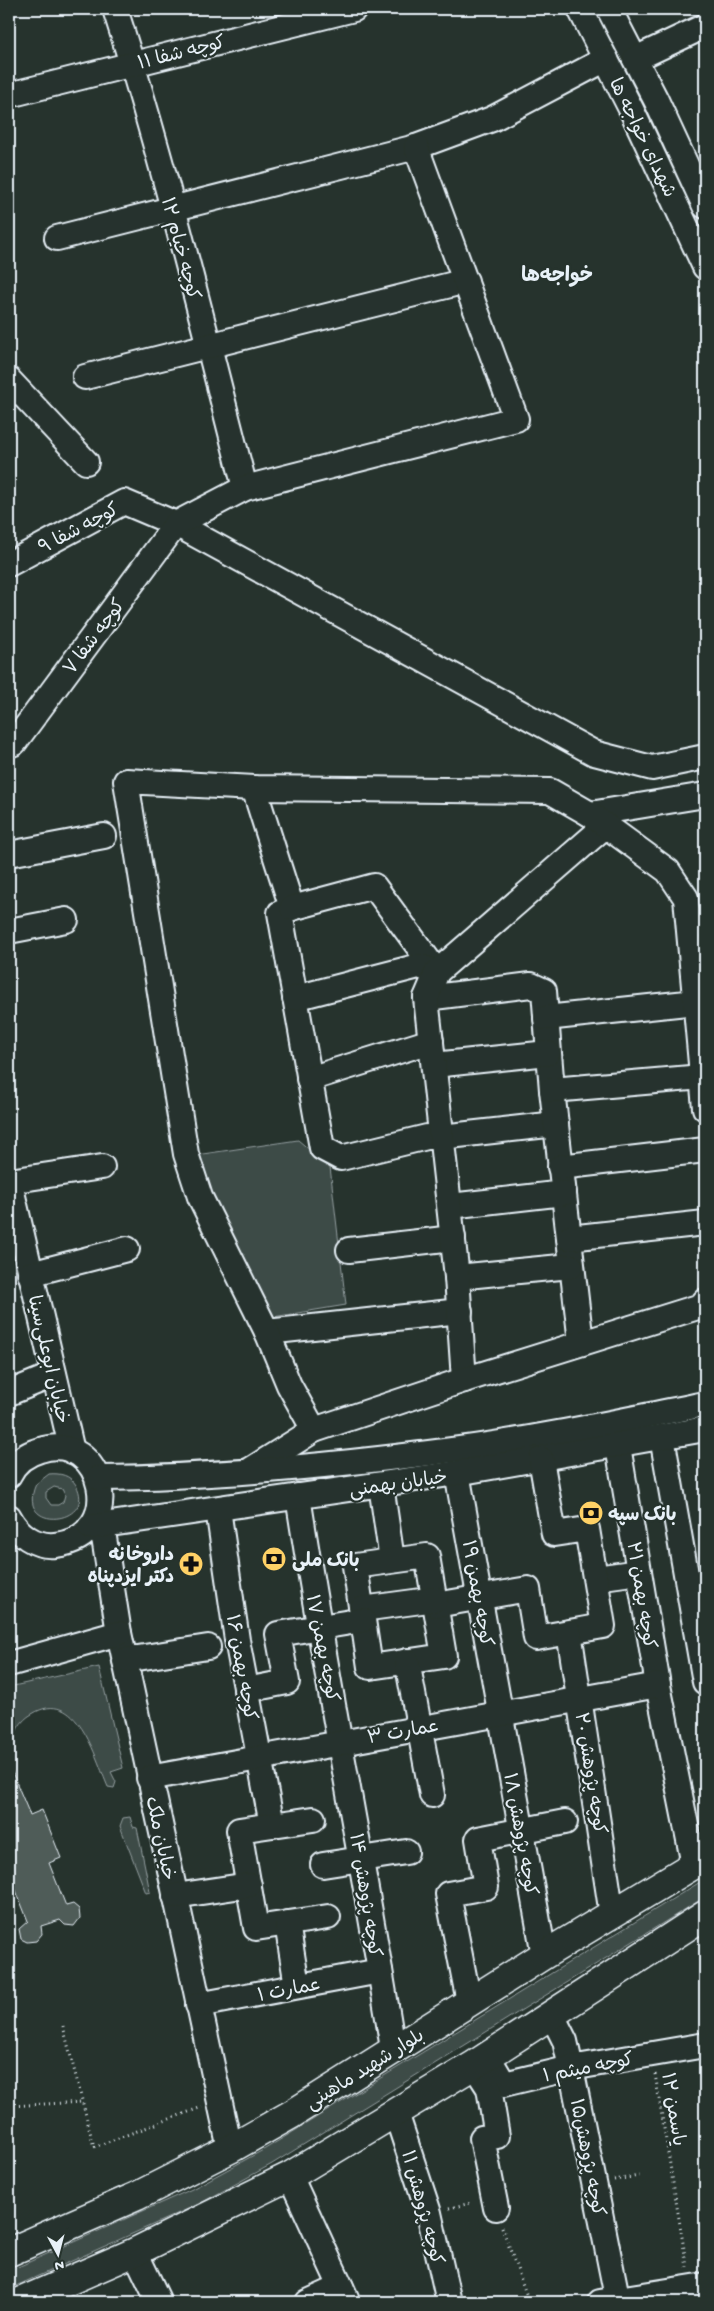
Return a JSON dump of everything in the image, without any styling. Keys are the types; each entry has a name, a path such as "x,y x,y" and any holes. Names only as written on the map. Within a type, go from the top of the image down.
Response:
{"main road":[{"name":"بلوار شهید ماهینی","path":"9,2252 137,2196 230,2149 292,2114 544,1955 700,1861"},
{"path":"20,2302 135,2252 290,2176 396,2113 705,1916"}],"street":[{"name":"کوچه خیام ۱۲","path":"115,9 132,63 209,345 245,488"},
{"name":"کوچه شفا ۱۱","path":"9,95 354,9"},
{"name":"شهدای خواجه ها","path":"580,9 606,59 705,267"},
{"name":"شهدای خواجه ها","path":"609,9 703,195"},
{"path":"634,59 705,26"},
{"path":"57,238 416,147 492,119 606,59"},
{"path":"176,524 245,488 516,419 416,147"},
{"path":"85,377 466,281"},
{"path":"9,380 86,462"},
{"name":"کوچه شفا ۹","path":"9,564 124,502 176,524"},
{"path":"176,524 594,753 652,768 705,757"},
{"name":"کوچه شفا ۷","path":"9,745 14,743 176,524"},
{"path":"314,1430 288,1385 267,1332 200,1196 186,1154 126,781 254,788 550,791 598,820 668,871 686,898 705,1108"},
{"path":"254,788 292,908"},
{"path":"464,1380 460,1311 450,1206 426,998 437,972 598,820 705,795"},
{"path":"9,854 104,836"},
{"path":"437,972 374,886 280,913 322,1148 341,1158 427,1137 556,1124"},
{"path":"9,931 66,920"},
{"path":"295,998 420,966 437,972"},
{"path":"426,998 531,985 544,991 548,1054 581,1343"},
{"path":"546,1018 696,1002"},
{"path":"309,1079 431,1041"},
{"path":"434,1065 548,1054"},
{"path":"552,1090 702,1077"},
{"path":"560,1166 705,1150"},
{"path":"9,1180 102,1167"},
{"name":"خیابان ابوعلی‌سینا","path":"9,1180 16,1251 30,1274 72,1452"},
{"path":"450,1206 564,1193"},
{"path":"569,1238 705,1223"},
{"path":"349,1250 453,1238"},
{"path":"30,1274 127,1249"},
{"path":"457,1277 571,1266"},
{"path":"248,1472 314,1430 464,1380 701,1306 705,1301"},
{"path":"267,1332 460,1311"},
{"path":"9,1393 53,1375"},
{"name":"خیابان بهمنی","path":"99,1478 154,1478 248,1472 461,1449 705,1404"},
{"name":"خیابان بهمنی","path":"96,1526 458,1473 705,1429"},
{"path":"662,1438 702,1646 705,1682"},
{"name":"کوچه بهمن ۲۱","path":"618,1446 658,1685 700,1861"},
{"path":"9,1476 20,1459 32,1452 52,1448 72,1452 85,1460 99,1478 102,1499 96,1526 67,1543 52,1545 38,1543 25,1537 14,1527 9,1517"},
{"path":"246,1690 287,1682 278,1634 362,1615 528,1589 536,1638 603,1626 588,1529 554,1534 541,1459"},
{"name":"کوچه بهمن ۱۹","path":"458,1473 500,1713"},
{"path":"381,1485 392,1560"},
{"name":"کوچه بهمن ۱۷","path":"298,1496 318,1626 341,1741"},
{"name":"کوچه بهمن ۱۶","path":"218,1509 236,1640 272,1825"},
{"name":"خیابان ملک","path":"96,1526 109,1574 119,1633 230,2149"},
{"path":"428,1556 436,1602 444,1656 370,1667 355,1566 428,1556"},
{"path":"596,1578 640,1572"},
{"name":"کوچه پژوهش ۲۰","path":"569,1632 612,1915"},
{"path":"9,1664 119,1633"},
{"path":"125,1660 208,1647"},
{"path":"407,1661 432,1795"},
{"name":"عمارت ۳","path":"150,1778 259,1756 658,1685"},
{"name":"کوچه پژوهش ۱۸","path":"500,1713 544,1955"},
{"name":"کوچه پژوهش ۱۴","path":"341,1741 393,2049"},
{"path":"313,1819 239,1830 256,1928 328,1917"},
{"path":"469,2002 448,1894 486,1887 478,1839 565,1822"},
{"path":"323,1865 406,1852"},
{"path":"175,1896 249,1885"},
{"path":"286,1923 297,1986"},
{"name":"عمارت ۱","path":"198,2005 380,1971"},
{"name":"کوچه پژوهش۱۵","path":"552,2015 565,2041 571,2068 612,2301"},
{"name":"کوچه میثم ۱","path":"496,2086 571,2068 705,2045"},
{"path":"480,2060 496,2086 497,2136 482,2138 496,2208"},
{"name":"کوچه پژوهش ۱۱","path":"396,2113 429,2213 449,2302"},
{"path":"290,2176 344,2294 308,2302"},
{"path":"135,2252 159,2302"},
{"path":"612,2301 698,2287"}],"path":[{"path":"63,2026 94,2148 219,2101"},
{"name":"یاسمن ۱۲","path":"651,2054 698,2287"},
{"path":"9,2106 82,2102"},
{"path":"496,2208 528,2302"}],"shaded area":[{"path":"298,1140 330,1167 346,1305 267,1318 208,1190 196,1155"},
{"path":"49,1474 61,1474 68,1477 76,1485 80,1498 76,1509 67,1515 56,1518 45,1517 36,1511 32,1500 36,1484","holes":["54,1487 62,1489 65,1495 63,1502 58,1505 51,1505 46,1498 46,1492"]},
{"path":"99,1667 123,1768 111,1772 116,1782 114,1788 108,1787 90,1743 82,1729 72,1717 61,1709 48,1708 32,1714 21,1723 13,1740 13,1745 9,1746 9,1687"},
{"path":"130,1817 133,1827 137,1828 150,1892 146,1893 120,1826 123,1818"},
{"path":"705,1879 705,1897 272,2164 199,2204 9,2289 9,2271 192,2189 265,2149"}],"building":[{"path":"9,1765 30,1815 42,1810 61,1858 49,1863 66,1906 73,1904 79,1909 80,1918 74,1926 65,1925 60,1920 41,1926 42,1934 36,1941 27,1942 21,1939 19,1929 28,1921 9,1873"}],"place":[{"name":"بانک سپه","path":"591,1513"},
{"name":"بانک ملی","path":"274,1559"},
{"name":"داروخانه دکتر ایزدپناه","path":"191,1564"}],"district":[{"name":"خواجه‌ها","path":"557,274"}]}
